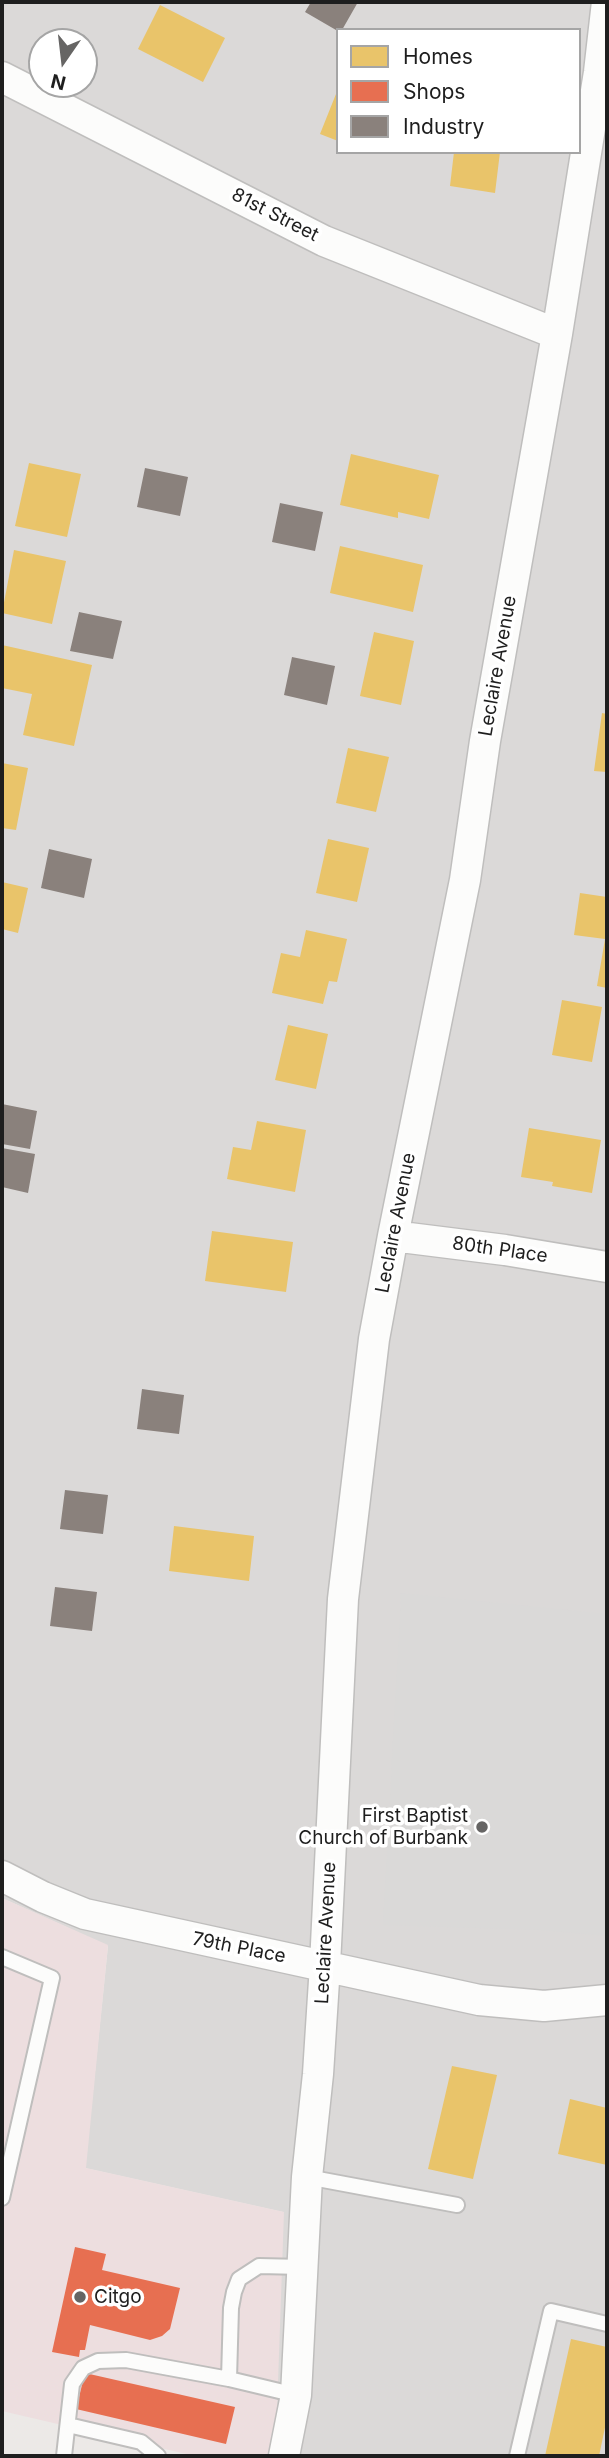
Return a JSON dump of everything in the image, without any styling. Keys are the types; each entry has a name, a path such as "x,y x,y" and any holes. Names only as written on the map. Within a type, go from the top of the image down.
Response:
{"street":[{"name":"Leclaire Avenue","path":"284,2456 296,2395 307,2177 318,2074 325,1965 343,1599 374,1339 465,880 485,741 557,334 599,72 607,2"},
{"name":"81st Street","path":"2,76 324,241 557,334"},
{"name":"80th Place","path":"393,1236 505,1250 607,1267"},
{"name":"79th Place","path":"2,1876 85,1914 479,2000 544,2006 607,2000"}],"lane":[{"path":"2,1957 52,1978 2,2198"},
{"path":"307,2177 457,2205"},
{"path":"229,2379 231,2308 239,2279 258,2266 303,2267"},
{"path":"517,2456 551,2311 607,2324"},
{"path":"64,2456 72,2384 83,2368 98,2361 125,2360 229,2379 296,2395"},
{"path":"68,2425 141,2442 158,2456"}],"shaded area":[{"path":"2,2 607,2 607,2456 271,2456 283,2212 85,2168 108,1946 2,1898"},
{"path":"401,1593 607,1614 607,1936 540,1930 383,1925"},
{"path":"2,1898 108,1945 86,2168 284,2212 276,2439 271,2456 195,2456 2,2411"}],"building: Homes":[{"path":"160,5 225,38 203,82 138,49"},
{"path":"336,94 336,140 320,134"},
{"path":"454,154 500,154 495,193 450,186"},
{"path":"351,454 439,475 429,519 398,512 398,518 340,505"},
{"path":"29,463 81,474 67,537 15,526"},
{"path":"340,546 423,565 413,612 330,593"},
{"path":"14,550 66,561 52,624 2,613"},
{"path":"374,632 414,641 401,705 360,696"},
{"path":"2,645 92,665 74,746 23,735 32,694 2,688"},
{"path":"602,713 607,714 607,772 594,771"},
{"path":"348,748 389,757 376,812 336,803"},
{"path":"2,763 28,768 16,830 2,828"},
{"path":"328,839 369,848 357,902 316,893"},
{"path":"2,882 28,888 18,933 2,929"},
{"path":"580,893 607,897 607,988 597,986 605,939 574,935"},
{"path":"306,930 347,939 337,982 329,981 323,1004 272,993 281,953 300,957"},
{"path":"562,1000 602,1007 592,1062 552,1055"},
{"path":"288,1025 328,1034 316,1089 275,1080"},
{"path":"257,1121 306,1130 295,1192 227,1179 233,1147 251,1150"},
{"path":"529,1128 601,1140 592,1193 552,1186 553,1182 521,1177"},
{"path":"212,1231 293,1242 286,1292 205,1281"},
{"path":"174,1526 254,1536 249,1581 169,1571"},
{"path":"452,2066 497,2075 473,2179 428,2169"},
{"path":"570,2099 607,2108 607,2165 558,2154"},
{"path":"571,2339 607,2347 607,2418 599,2456 545,2456"}],"building: Shops":[{"path":"75,2247 106,2254 102,2270 180,2288 170,2329 162,2336 150,2340 90,2325 85,2350 80,2350 79,2357 52,2352"},
{"path":"85,2373 235,2407 226,2444 76,2409"}],"building: Industry":[{"path":"311,2 358,2 343,28 336,30 305,12"},
{"path":"145,468 188,477 180,516 137,507"},
{"path":"280,503 323,512 315,551 272,542"},
{"path":"79,612 122,621 113,659 70,651"},
{"path":"292,657 335,666 327,705 284,695"},
{"path":"49,849 92,859 84,898 41,888"},
{"path":"2,1104 37,1111 30,1149 2,1144"},
{"path":"2,1148 35,1154 28,1193 2,1187"},
{"path":"142,1389 184,1395 179,1434 137,1429"},
{"path":"65,1490 108,1495 103,1534 60,1529"},
{"path":"55,1587 97,1592 92,1631 50,1626"}],"place":[{"name":"First Baptist Church of Burbank","path":"482,1827"},
{"name":"Citgo","path":"80,2297"}]}
